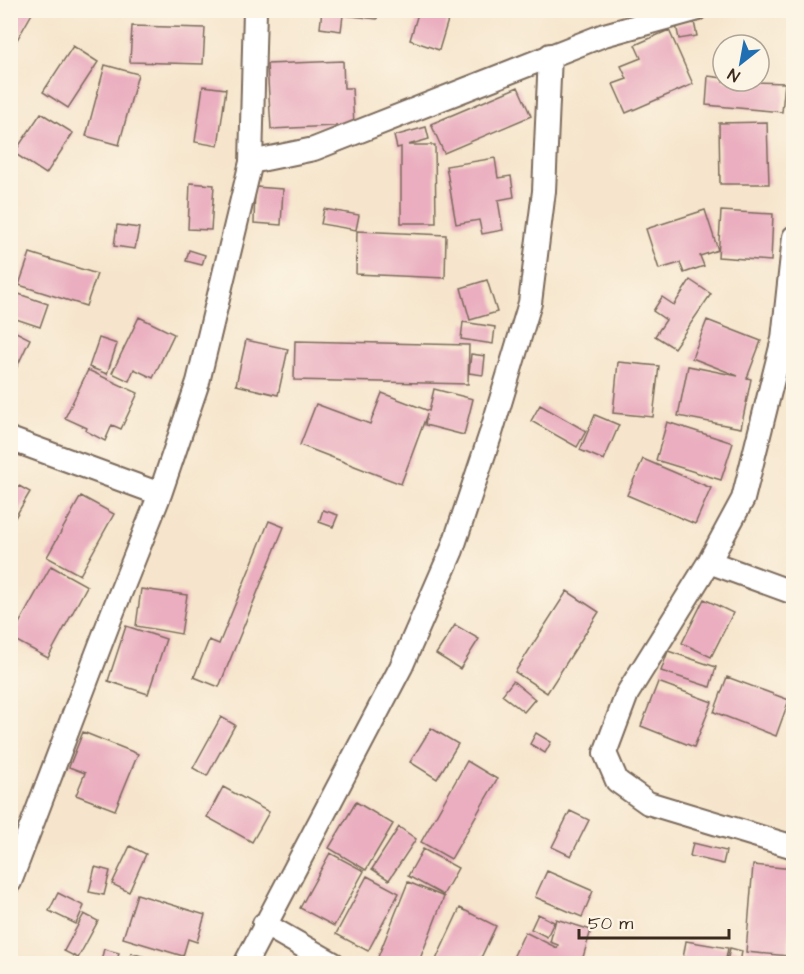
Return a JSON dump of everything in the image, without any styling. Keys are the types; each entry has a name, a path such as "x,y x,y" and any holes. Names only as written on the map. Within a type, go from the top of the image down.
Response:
{"street":[{"path":"10,882 160,494 198,382 251,162 255,10"},
{"path":"251,162 314,149 604,35 695,10"},
{"path":"245,963 401,667 452,549 491,433 530,303 544,192 550,55"},
{"path":"794,237 783,339 743,499 709,562 627,694 605,753 617,782 648,803 794,847"},
{"path":"10,439 160,494"},
{"path":"709,562 794,593"},
{"path":"264,924 334,963"}],"building":[{"path":"10,10 34,10 10,52"},
{"path":"322,10 378,10 377,19 343,15 341,31 320,28"},
{"path":"419,10 451,10 439,50 410,40"},
{"path":"694,22 697,36 679,39 676,25"},
{"path":"132,26 205,28 203,64 130,62"},
{"path":"669,30 693,84 626,113 613,84 627,79 621,66 641,58 635,45"},
{"path":"73,46 98,62 68,108 43,92"},
{"path":"343,61 344,88 352,88 354,125 271,129 267,64"},
{"path":"105,65 138,74 119,145 86,136"},
{"path":"708,76 711,76 711,93 771,93 771,83 785,83 782,112 706,105"},
{"path":"203,86 226,89 218,146 195,142"},
{"path":"518,87 531,116 444,153 431,124"},
{"path":"41,113 73,133 46,174 14,153"},
{"path":"767,122 769,184 720,184 719,123"},
{"path":"426,127 429,139 408,145 435,145 436,223 401,223 401,147 397,148 394,136"},
{"path":"495,158 498,178 511,176 514,197 498,200 503,230 482,234 479,220 456,224 446,166"},
{"path":"190,183 214,185 211,230 188,229"},
{"path":"255,187 283,189 281,225 254,223"},
{"path":"324,209 359,215 356,230 321,224"},
{"path":"705,210 718,250 700,256 704,266 684,273 680,263 659,269 646,229"},
{"path":"721,211 773,214 771,261 718,257"},
{"path":"117,225 139,228 135,249 114,246"},
{"path":"357,231 446,235 445,278 356,274"},
{"path":"189,250 205,255 202,265 186,261"},
{"path":"30,253 97,274 86,306 19,285"},
{"path":"487,280 497,312 470,320 461,288"},
{"path":"690,280 711,294 674,348 655,336 666,320 653,311 662,297 674,305"},
{"path":"10,291 48,304 40,327 10,317"},
{"path":"139,317 174,334 153,378 134,369 129,381 112,373"},
{"path":"707,320 761,341 747,378 751,379 741,428 678,416 688,366 738,376 692,358"},
{"path":"463,322 495,327 493,344 461,339"},
{"path":"10,329 30,339 14,373 10,371"},
{"path":"99,338 117,344 107,374 89,367"},
{"path":"246,340 288,349 278,395 236,385"},
{"path":"295,341 469,345 468,384 294,380"},
{"path":"471,354 485,356 483,375 469,373"},
{"path":"618,362 659,366 653,417 613,413"},
{"path":"88,370 138,393 121,429 112,425 105,441 86,431 87,428 65,418"},
{"path":"434,389 473,399 464,435 425,425 427,414 401,484 300,445 316,404 370,424 382,393 429,411"},
{"path":"540,405 586,431 577,447 531,421"},
{"path":"595,415 619,425 604,460 580,450"},
{"path":"667,422 733,443 721,480 656,460"},
{"path":"643,459 711,488 695,524 627,495"},
{"path":"19,486 30,492 10,526 10,502"},
{"path":"81,496 114,514 80,575 47,557"},
{"path":"323,510 338,515 333,527 319,522"},
{"path":"269,521 284,527 219,687 194,677 209,640 219,644"},
{"path":"51,566 87,586 48,658 11,638"},
{"path":"141,589 187,595 181,634 136,626"},
{"path":"567,591 599,612 547,693 515,672"},
{"path":"704,599 733,613 711,657 682,643"},
{"path":"455,625 479,639 460,669 436,654"},
{"path":"126,626 166,639 148,694 108,681"},
{"path":"668,651 716,667 710,687 661,671"},
{"path":"727,677 789,700 776,736 714,712"},
{"path":"513,681 535,699 524,712 502,695"},
{"path":"658,682 712,702 694,747 641,726"},
{"path":"221,717 235,725 207,776 193,768"},
{"path":"431,728 458,744 437,779 410,762"},
{"path":"83,732 138,754 115,810 76,795 85,773 69,767"},
{"path":"536,733 551,742 545,753 530,744"},
{"path":"467,761 497,779 451,859 421,842"},
{"path":"223,787 269,812 252,842 207,817"},
{"path":"356,802 393,824 366,870 329,848"},
{"path":"570,811 589,820 571,856 552,847"},
{"path":"399,827 416,839 389,880 372,869"},
{"path":"693,843 726,851 723,864 690,856"},
{"path":"130,846 146,854 129,892 112,884"},
{"path":"423,849 458,868 443,895 408,876"},
{"path":"330,853 364,871 334,926 300,908"},
{"path":"753,865 794,869 788,956 746,952"},
{"path":"95,867 110,871 104,895 89,892"},
{"path":"547,871 593,891 582,917 535,897"},
{"path":"367,876 399,893 368,951 336,934"},
{"path":"408,882 444,897 418,964 379,964 376,962"},
{"path":"58,893 84,906 76,924 49,911"},
{"path":"137,894 205,915 197,942 188,939 183,956 123,938"},
{"path":"460,908 496,926 478,964 434,964"},
{"path":"84,914 98,921 78,958 64,951"},
{"path":"538,914 554,922 547,937 531,929"},
{"path":"556,919 591,930 581,964 510,964 525,932 557,948 558,945 550,942"},
{"path":"686,941 728,948 725,964 682,964"},
{"path":"730,948 742,951 740,964 727,962"},
{"path":"104,949 119,953 116,964 100,964"},
{"path":"131,953 167,963 167,964 128,964"}]}
